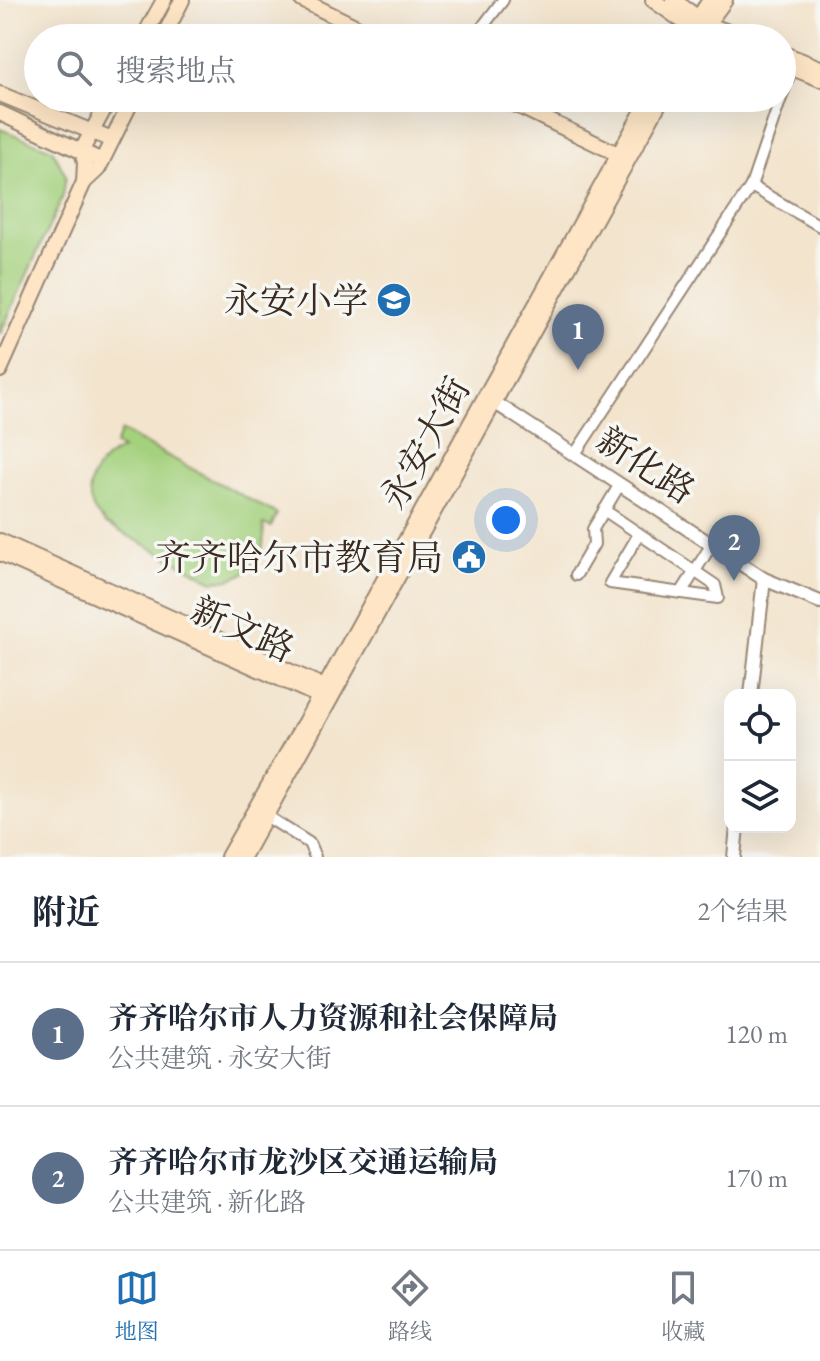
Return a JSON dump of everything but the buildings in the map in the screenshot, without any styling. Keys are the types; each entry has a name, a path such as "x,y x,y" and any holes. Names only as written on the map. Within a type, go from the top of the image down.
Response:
{"main road":[{"path":"151,24 164,0"},
{"path":"170,24 182,0"},
{"path":"302,0 351,24"},
{"path":"653,0 689,24"},
{"path":"673,0 693,24"},
{"path":"701,24 710,0"},
{"path":"705,24 725,0"},
{"path":"796,63 820,68"},
{"path":"796,66 820,79"},
{"path":"0,94 24,104"},
{"path":"42,112 112,140"},
{"path":"0,370 84,182 82,150 102,112"},
{"path":"84,182 98,169 126,112"},
{"path":"531,112 622,156"},
{"name":"永安大街","path":"243,857 643,112"},
{"name":"永安大街","path":"622,156 652,112"},
{"path":"0,113 102,161"},
{"name":"新文路","path":"0,541 328,694"},
{"name":"新文路","path":"0,553 328,694"},
{"name":"永安大街","path":"228,857 328,694"}],"street":[{"path":"485,24 503,0"},
{"path":"575,454 751,186 777,112"},
{"path":"751,186 820,226"},
{"name":"新化路","path":"490,399 764,579 820,602"},
{"path":"576,575 594,544 593,529 620,484"},
{"path":"604,510 715,585 718,598 610,583 639,534"},
{"path":"681,593 712,544"},
{"path":"752,689 764,579"},
{"path":"266,816 309,843 315,857"},
{"path":"734,857 736,833"}],"green space":[{"path":"0,129 52,149 66,176 63,196 0,334"},
{"path":"121,431 277,514 271,527 263,524 262,549 253,566 237,577 213,581 106,524 94,510 90,490 100,465 122,449 115,445"}],"place":[{"name":"永安小学","path":"394,300"},
{"name":"齐齐哈尔市人力资源和社会保障局","path":"578,370"},
{"name":"齐齐哈尔市教育局","path":"469,557"},
{"name":"齐齐哈尔市龙沙区交通运输局","path":"734,581"}]}
